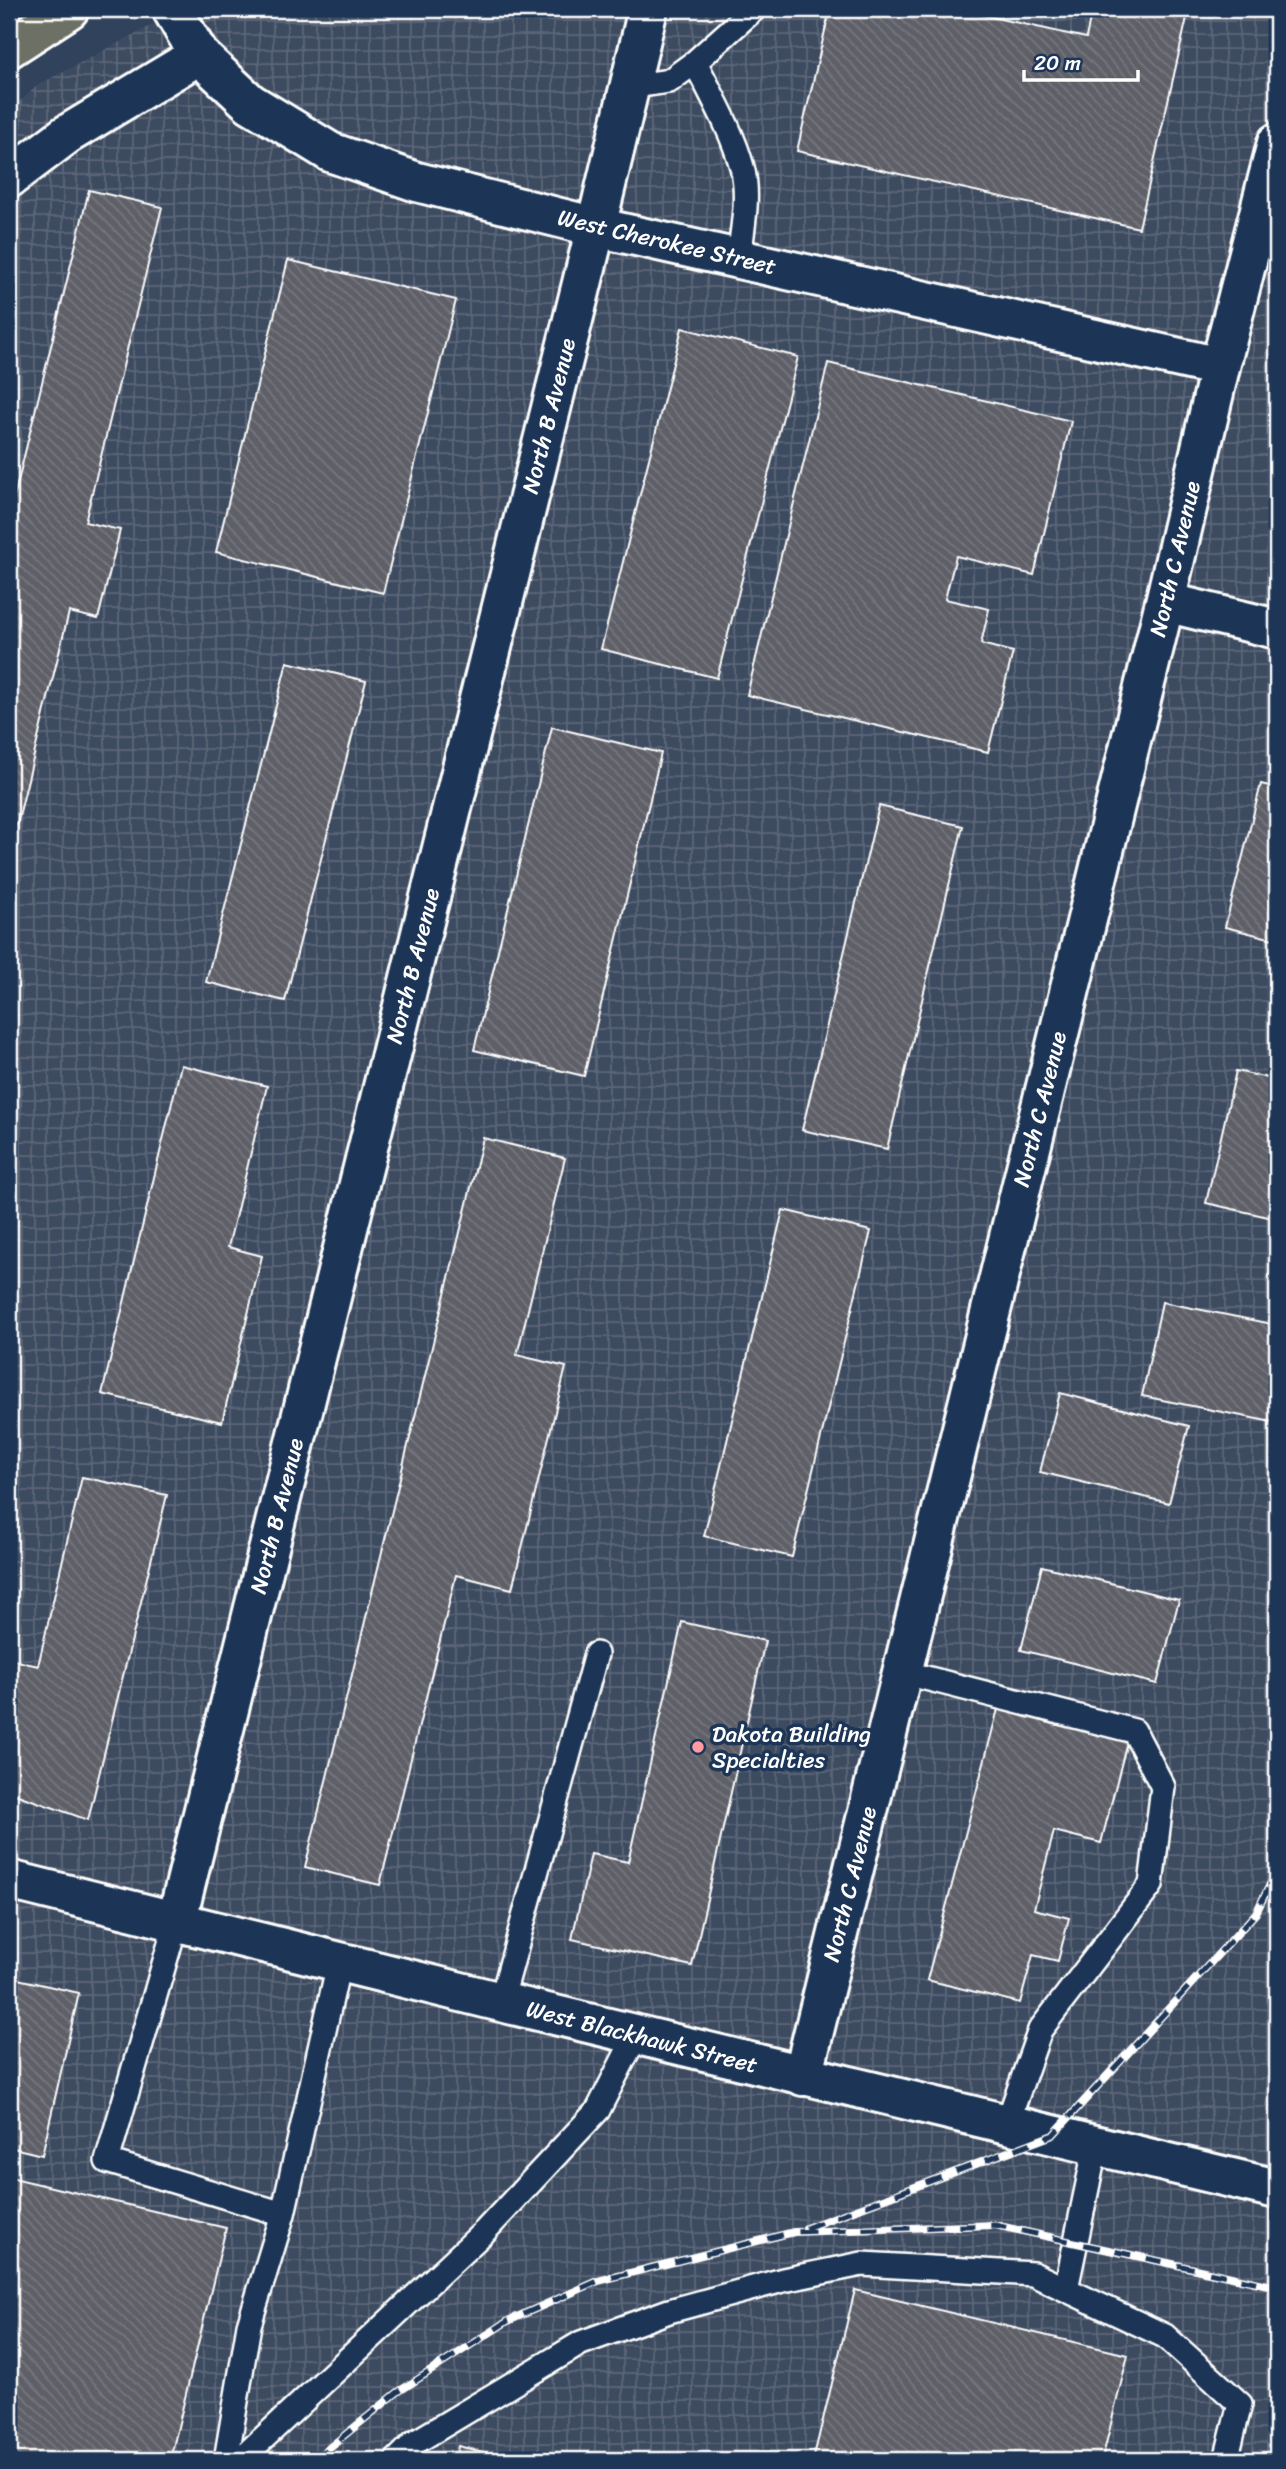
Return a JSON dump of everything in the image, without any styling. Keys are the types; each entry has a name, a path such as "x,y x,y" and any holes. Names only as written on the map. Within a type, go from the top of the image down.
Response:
{"highway":[{"path":"9,48 69,9"}],"street":[{"name":"West Cherokee Street","path":"172,9 199,55 250,103 330,152 417,182 596,227 1220,367"},
{"name":"North B Avenue","path":"176,1923 648,9"},
{"path":"9,177 66,135 199,55"},
{"name":"North C Avenue","path":"803,2076 1165,602 1220,367 1266,230 1277,143"},
{"path":"1165,602 1277,629"},
{"name":"West Blackhawk Street","path":"9,1880 339,1963 1096,2146 1275,2179"}],"lane":[{"path":"629,87 669,81 695,62 754,9"},
{"path":"695,62 718,107 742,168 745,197 739,259"},
{"path":"501,2002 596,1654"},
{"path":"902,1671 1134,1731 1163,1787 1151,1885 1040,2030 1007,2124"},
{"path":"176,1923 107,2161 283,2214"},
{"path":"226,2460 249,2325 283,2214 339,1963"},
{"path":"240,2460 484,2232 598,2110 636,2035"},
{"path":"1066,2289 1096,2146"},
{"path":"397,2460 414,2443 581,2343 669,2311 783,2280 862,2264 1033,2274 1165,2336 1240,2404 1226,2460"}],"shaded area":[{"path":"182,9 1277,9 1277,2460 9,2460 9,111 38,85"}],"building":[{"path":"830,9 956,9 1086,38 1092,9 1189,9 1139,228 797,151"},
{"path":"89,190 162,207 85,522 120,530 98,619 69,612 9,857 9,505 12,506"},
{"path":"288,260 456,300 383,593 216,552"},
{"path":"682,328 798,357 717,678 601,649"},
{"path":"828,363 1071,421 1034,575 956,556 945,599 989,609 981,644 1013,652 988,752 747,695"},
{"path":"287,662 366,681 285,1001 206,982"},
{"path":"552,727 661,753 584,1076 474,1050"},
{"path":"1261,784 1277,788 1277,940 1225,927"},
{"path":"879,806 963,826 887,1149 802,1130"},
{"path":"181,1065 267,1086 228,1247 262,1256 222,1422 102,1394"},
{"path":"1236,1071 1277,1080 1277,1219 1206,1203"},
{"path":"483,1138 565,1158 517,1355 566,1367 512,1589 456,1575 380,1885 305,1867"},
{"path":"783,1210 871,1231 792,1557 704,1536"},
{"path":"1162,1302 1277,1325 1277,1423 1142,1396"},
{"path":"1060,1393 1189,1426 1169,1503 1040,1472"},
{"path":"82,1477 167,1495 88,1820 9,1792 9,1659 38,1666"},
{"path":"1042,1566 1179,1600 1157,1684 1021,1650"},
{"name":"Dakota Building Specialties","path":"682,1622 765,1641 692,1966 572,1939 591,1854 628,1862"},
{"path":"998,1709 1127,1742 1101,1843 1054,1831 1034,1909 1069,1918 1058,1961 1033,1955 1020,2003 927,1980"},
{"path":"9,1977 79,1993 42,2155 9,2147"},
{"path":"9,2177 226,2228 170,2460 9,2460"},
{"path":"855,2290 1128,2355 1102,2460 813,2460"},
{"path":"458,2446 517,2460 455,2460"}],"railway":[{"path":"806,2228 1053,2135 1256,1913 1277,1870"},
{"path":"314,2460 398,2392 508,2321 598,2281 794,2232 995,2225 1277,2287"}],"place":[{"name":"Dakota Building Specialties","path":"698,1747"}]}
